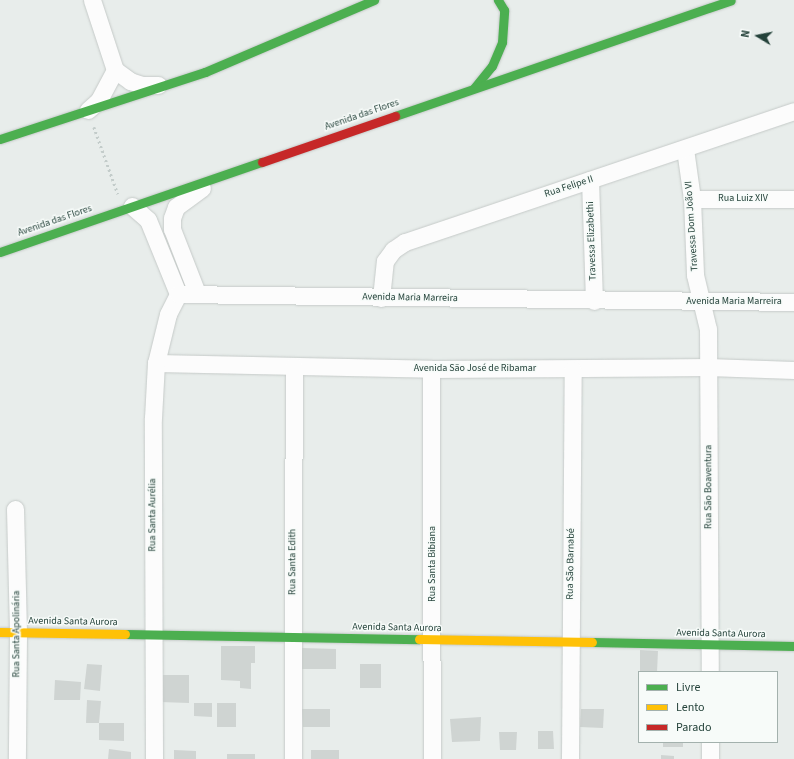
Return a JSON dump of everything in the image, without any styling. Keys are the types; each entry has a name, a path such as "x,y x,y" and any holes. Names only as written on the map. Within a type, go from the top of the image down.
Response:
{"main road":[{"path":"0,139 90,118 166,84 282,41 374,0"},
{"path":"474,88 492,66 502,42 504,10 498,0"},
{"name":"Avenida das Flores","path":"0,252 243,166 731,0"},
{"name":"Avenida Santa Aurora","path":"0,632 794,646"}],"street":[{"path":"92,0 115,70 130,82 142,85 166,84"},
{"path":"90,118 115,70"},
{"name":"Rua Felipe II","path":"381,298 385,261 393,250 405,242 685,149 794,111"},
{"name":"Travessa Dom João VI","path":"685,149 692,199 695,275 703,302"},
{"path":"132,206 148,220 178,294 197,293 172,229 172,218 176,207 203,187 243,166"},
{"name":"Travessa Elizabethi","path":"590,180 594,301"},
{"name":"Rua Luiz XIV","path":"692,199 794,199"},
{"name":"Avenida Maria Marreira","path":"197,293 381,298 794,302"},
{"name":"Rua Santa Aurélia","path":"154,759 152,634 153,418 156,363 168,314 178,294"},
{"name":"Rua São Boaventura","path":"703,302 708,329 710,671"},
{"name":"Avenida São José de Ribamar","path":"156,363 431,369 573,370 708,367 794,370"},
{"name":"Rua Santa Edith","path":"293,759 292,637 294,366"},
{"name":"Rua Santa Bibiana","path":"431,369 432,759"},
{"name":"Rua São Barnabé","path":"570,759 573,370"},
{"name":"Rua Santa Apolinária","path":"15,509 18,633 17,759"},
{"path":"710,743 710,759"}],"path":[{"path":"90,118 118,194"}],"building":[{"path":"221,646 255,646 255,663 251,663 251,689 240,688 240,681 221,680"},
{"path":"302,648 336,649 336,669 302,669"},
{"path":"640,650 658,651 657,671 640,671"},
{"path":"87,664 102,665 100,691 84,689"},
{"path":"360,664 381,664 381,688 360,688"},
{"path":"161,675 189,675 189,703 160,702"},
{"path":"55,680 81,682 80,700 54,700"},
{"path":"87,700 101,701 99,723 86,723"},
{"path":"194,703 212,703 212,717 194,716"},
{"path":"217,703 236,703 236,727 217,727"},
{"path":"302,709 330,709 330,727 303,727"},
{"path":"581,709 604,709 603,728 580,727"},
{"path":"481,717 480,741 452,742 450,719"},
{"path":"99,723 124,723 124,741 99,740"},
{"path":"538,731 553,731 554,749 538,749"},
{"path":"499,732 517,732 516,750 500,750"},
{"path":"663,743 683,743 683,747 663,747"},
{"path":"109,749 131,752 131,759 108,759"},
{"path":"174,750 196,751 196,759 174,759"},
{"path":"311,750 339,750 339,759 311,759"},
{"path":"227,754 255,754 255,759 227,759"},
{"path":"661,755 674,756 674,759 661,759"}],"traffic: fast":[{"path":"0,139 205,72 374,0"},
{"path":"474,88 492,66 502,42 504,10 498,0"},
{"path":"395,116 731,0"},
{"path":"0,252 262,162"},
{"path":"125,634 419,639"},
{"path":"592,642 794,646"}],"traffic: slow":[{"path":"0,632 125,634"},
{"path":"419,639 592,642"}],"traffic: jam":[{"path":"262,162 395,116"}]}
